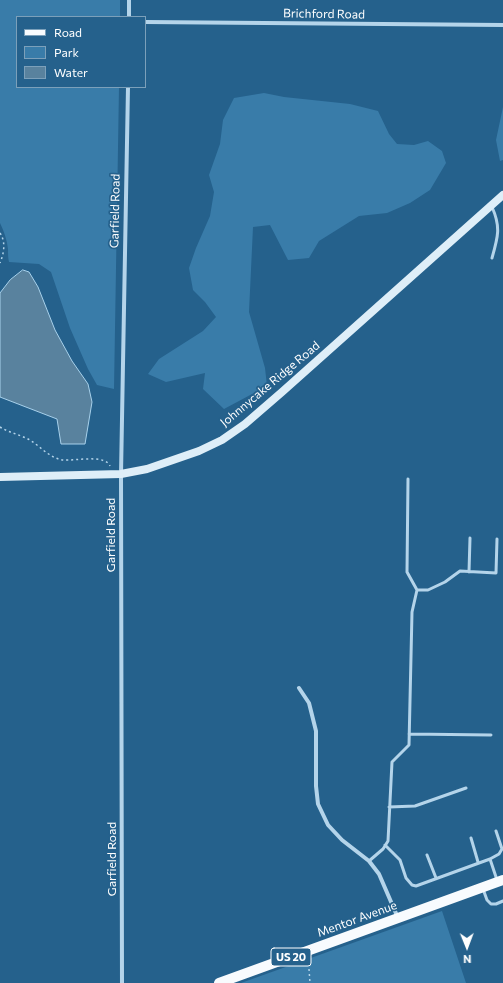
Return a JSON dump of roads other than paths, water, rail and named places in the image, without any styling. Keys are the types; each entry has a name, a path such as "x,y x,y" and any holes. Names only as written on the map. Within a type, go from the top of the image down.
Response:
{"main road":[{"name":"Johnnycake Ridge Road","path":"0,477 121,474 147,469 199,451 222,440 245,424 503,195"},
{"name":"Mentor Avenue","path":"219,983 500,881"}],"street":[{"path":"129,0 129,16"},
{"name":"Brichford Road","path":"146,22 503,25"},
{"name":"Garfield Road","path":"122,983 121,474 128,88"},
{"path":"300,688 309,703 316,731 316,786 318,804 328,825 342,840 369,861 379,874 398,918"}],"lane":[{"path":"492,205 498,222 498,239 492,258"},
{"path":"369,861 383,849 388,841 392,762 409,745 412,612 417,590 407,572 408,479"},
{"path":"469,572 470,538"},
{"path":"417,590 428,590 445,582 460,571 496,572 497,539"},
{"path":"409,734 491,735"},
{"path":"389,807 415,806 466,788"},
{"path":"386,845 400,860 406,878 410,884 416,886 478,862 490,859 499,854 502,849 496,831"},
{"path":"471,838 478,862"},
{"path":"427,855 436,878"},
{"path":"490,859 500,881"},
{"path":"482,887 487,900 491,904 496,904 503,901"}],"water":[{"path":"23,270 29,272 38,287 55,330 72,361 88,384 92,402 85,444 61,444 57,419 0,397 0,293 10,280"}]}
